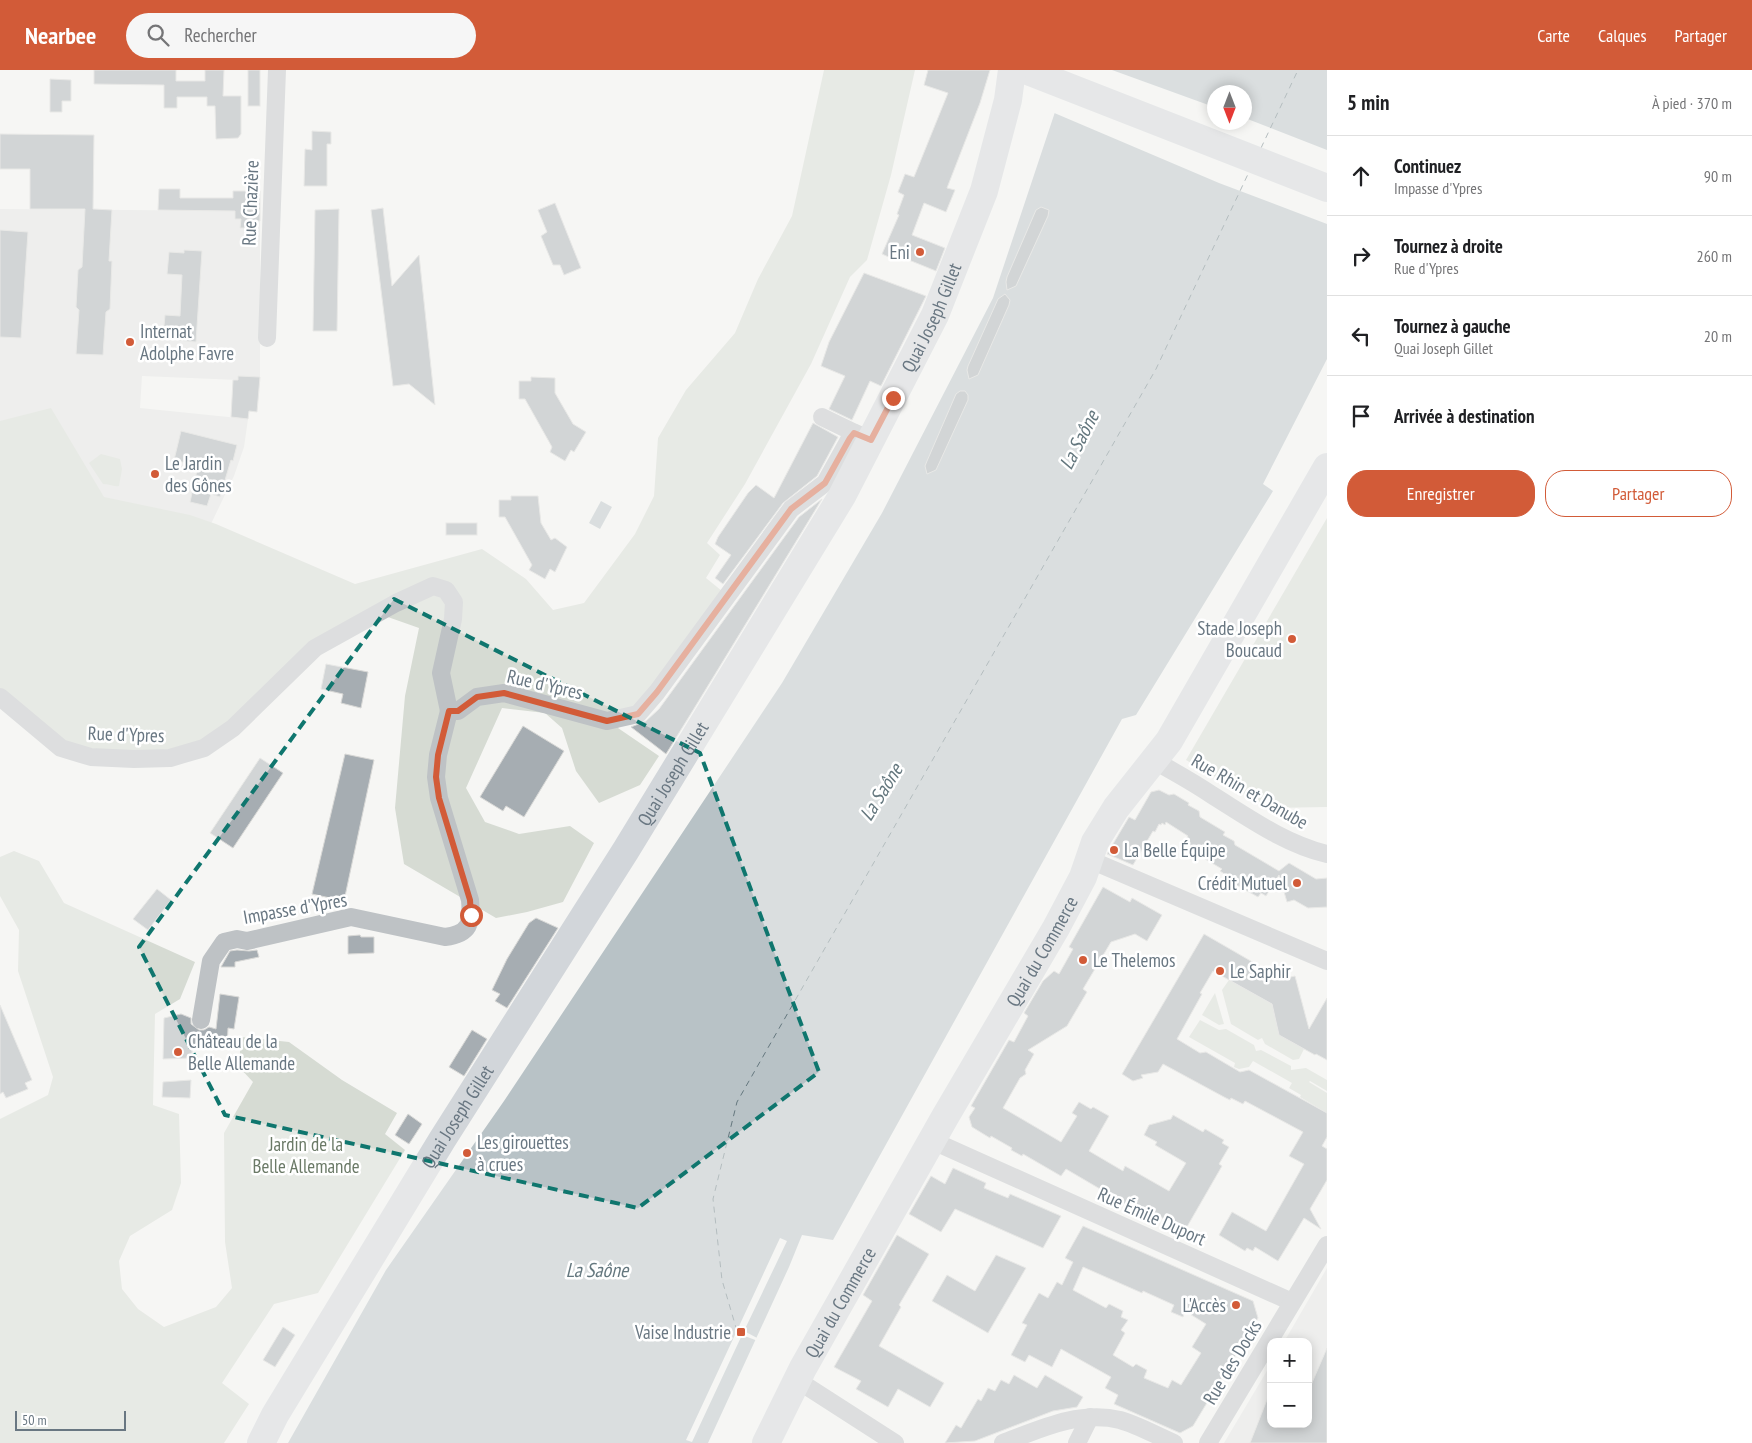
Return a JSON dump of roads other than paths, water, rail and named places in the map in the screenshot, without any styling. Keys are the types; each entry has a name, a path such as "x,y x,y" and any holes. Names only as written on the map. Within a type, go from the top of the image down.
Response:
{"main road":[{"name":"Quai Joseph Gillet","path":"261,1443 275,1415 442,1140 626,850 842,496 863,437 935,315 984,191 1008,100 1012,70"},
{"path":"1034,73 1327,188"},
{"name":"Quai du Commerce","path":"766,1443 796,1380 1016,994 1056,928 1083,877 1095,842 1116,808 1170,741 1327,467"}],"street":[{"name":"Rue Chazière","path":"267,338 277,70"},
{"path":"822,417 863,437"},
{"name":"Rue d'Ypres","path":"0,697 62,748 91,757 170,758 204,748 233,728 315,648 396,603 433,586 446,590 454,602 453,619 441,672 449,711 458,711 477,697 504,693 607,721 638,714 657,692 791,509 825,483 850,438 863,437"},
{"name":"Impasse d'Ypres","path":"202,1020 211,961 224,942 237,939 247,941 351,917 445,937 458,935 467,928 471,915 470,900 439,798 436,777 438,755 449,711"},
{"name":"Rue Rhin et Danube","path":"1153,760 1203,788 1281,837 1311,850 1327,854"},
{"path":"1088,859 1327,961"},
{"name":"Rue Émile Duport","path":"933,1141 1292,1302"},
{"path":"1292,1302 1327,1245"},
{"name":"Rue des Docks","path":"1208,1443 1292,1302"},
{"path":"796,1380 895,1443"},
{"path":"1003,1443 1053,1424 1105,1417 1122,1421 1174,1443"},
{"path":"1077,1443 1090,1418"}],"water":[{"name":"La Saône","path":"1069,70 1327,70 1327,359 1263,484 1273,491 1136,715 1122,719 833,1240 802,1235 708,1443 288,1443 386,1270 504,1101 782,683 882,513 993,298"},
{"path":"601,501 612,507 600,529 589,523"}],"place":[{"name":"Eni","path":"920,252"},
{"name":"Internat Adolphe Favre","path":"130,342"},
{"name":"Le Jardin des Gônes","path":"155,474"},
{"name":"Stade Joseph Boucaud","path":"1292,639"},
{"name":"La Belle Équipe","path":"1114,850"},
{"name":"Crédit Mutuel","path":"1297,883"},
{"name":"Le Thelemos","path":"1083,960"},
{"name":"Le Saphir","path":"1220,971"},
{"name":"Château de la Belle Allemande","path":"178,1052"},
{"name":"Les girouettes à crues","path":"467,1153"},
{"name":"L'Accès","path":"1236,1305"},
{"name":"Vaise Industrie","path":"741,1332"}],"park label":[{"name":"Jardin de la Belle Allemande","path":"306,1155"}]}
